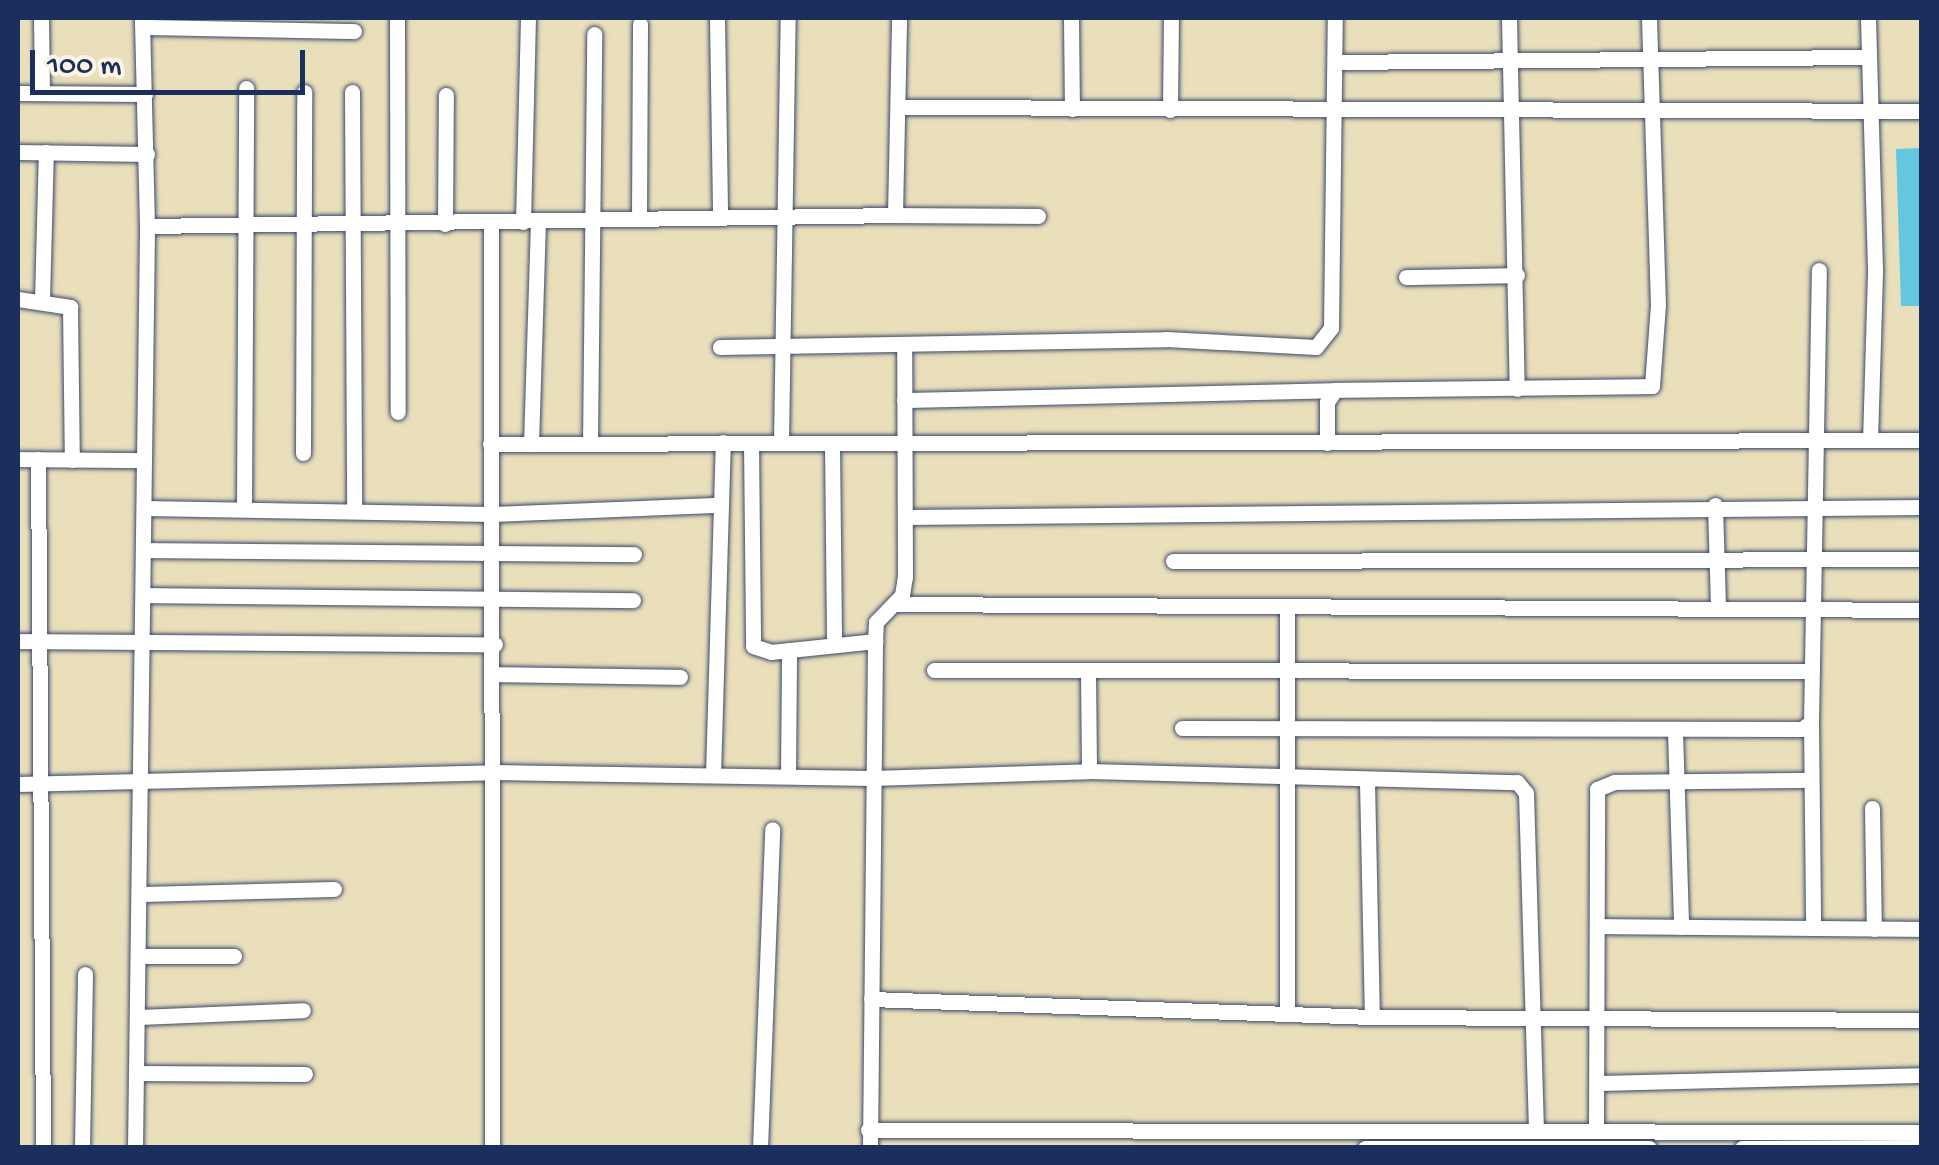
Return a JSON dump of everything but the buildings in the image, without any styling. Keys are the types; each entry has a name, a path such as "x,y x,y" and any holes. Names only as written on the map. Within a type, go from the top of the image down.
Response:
{"street":[{"path":"42,18 42,93"},
{"path":"397,18 398,412"},
{"path":"528,18 531,444"},
{"path":"717,18 720,217"},
{"path":"782,443 788,18"},
{"path":"895,215 900,18"},
{"path":"1071,18 1072,109"},
{"path":"1170,110 1171,18"},
{"path":"720,346 1166,339 1316,347 1331,328 1336,18"},
{"path":"1509,18 1518,389"},
{"path":"904,400 1652,386 1658,305 1650,18"},
{"path":"1868,18 1875,272 1870,440"},
{"path":"135,1148 148,226 142,22 354,32"},
{"path":"639,219 640,24"},
{"path":"590,443 594,34"},
{"path":"1335,62 1652,56 1869,57"},
{"path":"244,509 246,88"},
{"path":"304,92 304,454"},
{"path":"352,92 354,510"},
{"path":"18,93 144,94"},
{"path":"445,224 446,95"},
{"path":"900,107 1922,112"},
{"path":"18,152 147,154"},
{"path":"42,300 46,152"},
{"path":"148,226 1038,216"},
{"path":"490,223 495,600 492,1148"},
{"path":"1812,928 1810,722 1819,270"},
{"path":"1406,278 1517,276"},
{"path":"18,300 42,300 70,308 72,460"},
{"path":"870,1148 874,641 876,622 895,604 905,577 904,344"},
{"path":"1327,444 1327,402 1334,390"},
{"path":"490,444 723,442 905,446 1922,440"},
{"path":"713,775 723,442"},
{"path":"751,443 750,636 758,650 874,641"},
{"path":"832,444 834,645"},
{"path":"18,459 144,460"},
{"path":"38,459 42,1148"},
{"path":"144,508 492,514 720,504"},
{"path":"906,517 1715,505 1922,506"},
{"path":"1715,505 1718,606"},
{"path":"143,550 494,558 634,554"},
{"path":"1173,561 1922,559"},
{"path":"142,594 633,600"},
{"path":"895,604 1922,610"},
{"path":"1286,1014 1287,606"},
{"path":"18,641 495,644"},
{"path":"788,776 789,650"},
{"path":"934,670 1812,671"},
{"path":"1088,672 1089,771"},
{"path":"494,674 680,678"},
{"path":"1182,728 1788,730 1810,722"},
{"path":"1676,730 1681,927"},
{"path":"18,784 494,772 872,778 1089,771 1525,785 1536,1129"},
{"path":"1596,1127 1597,789 1614,782 1811,780"},
{"path":"1368,781 1372,1017"},
{"path":"1872,808 1874,929"},
{"path":"760,1148 772,829"},
{"path":"140,894 334,888"},
{"path":"1597,926 1922,930"},
{"path":"140,956 234,956"},
{"path":"82,1148 85,974"},
{"path":"870,999 1372,1017 1922,1020"},
{"path":"139,1017 304,1010"},
{"path":"137,1072 304,1074"},
{"path":"1597,1083 1922,1076"},
{"path":"868,1130 1596,1127 1922,1132"},
{"path":"1366,1148 1649,1148"},
{"path":"1742,1148 1922,1148"}],"water":[{"path":"1921,148 1921,306 1901,306 1896,149"}]}
